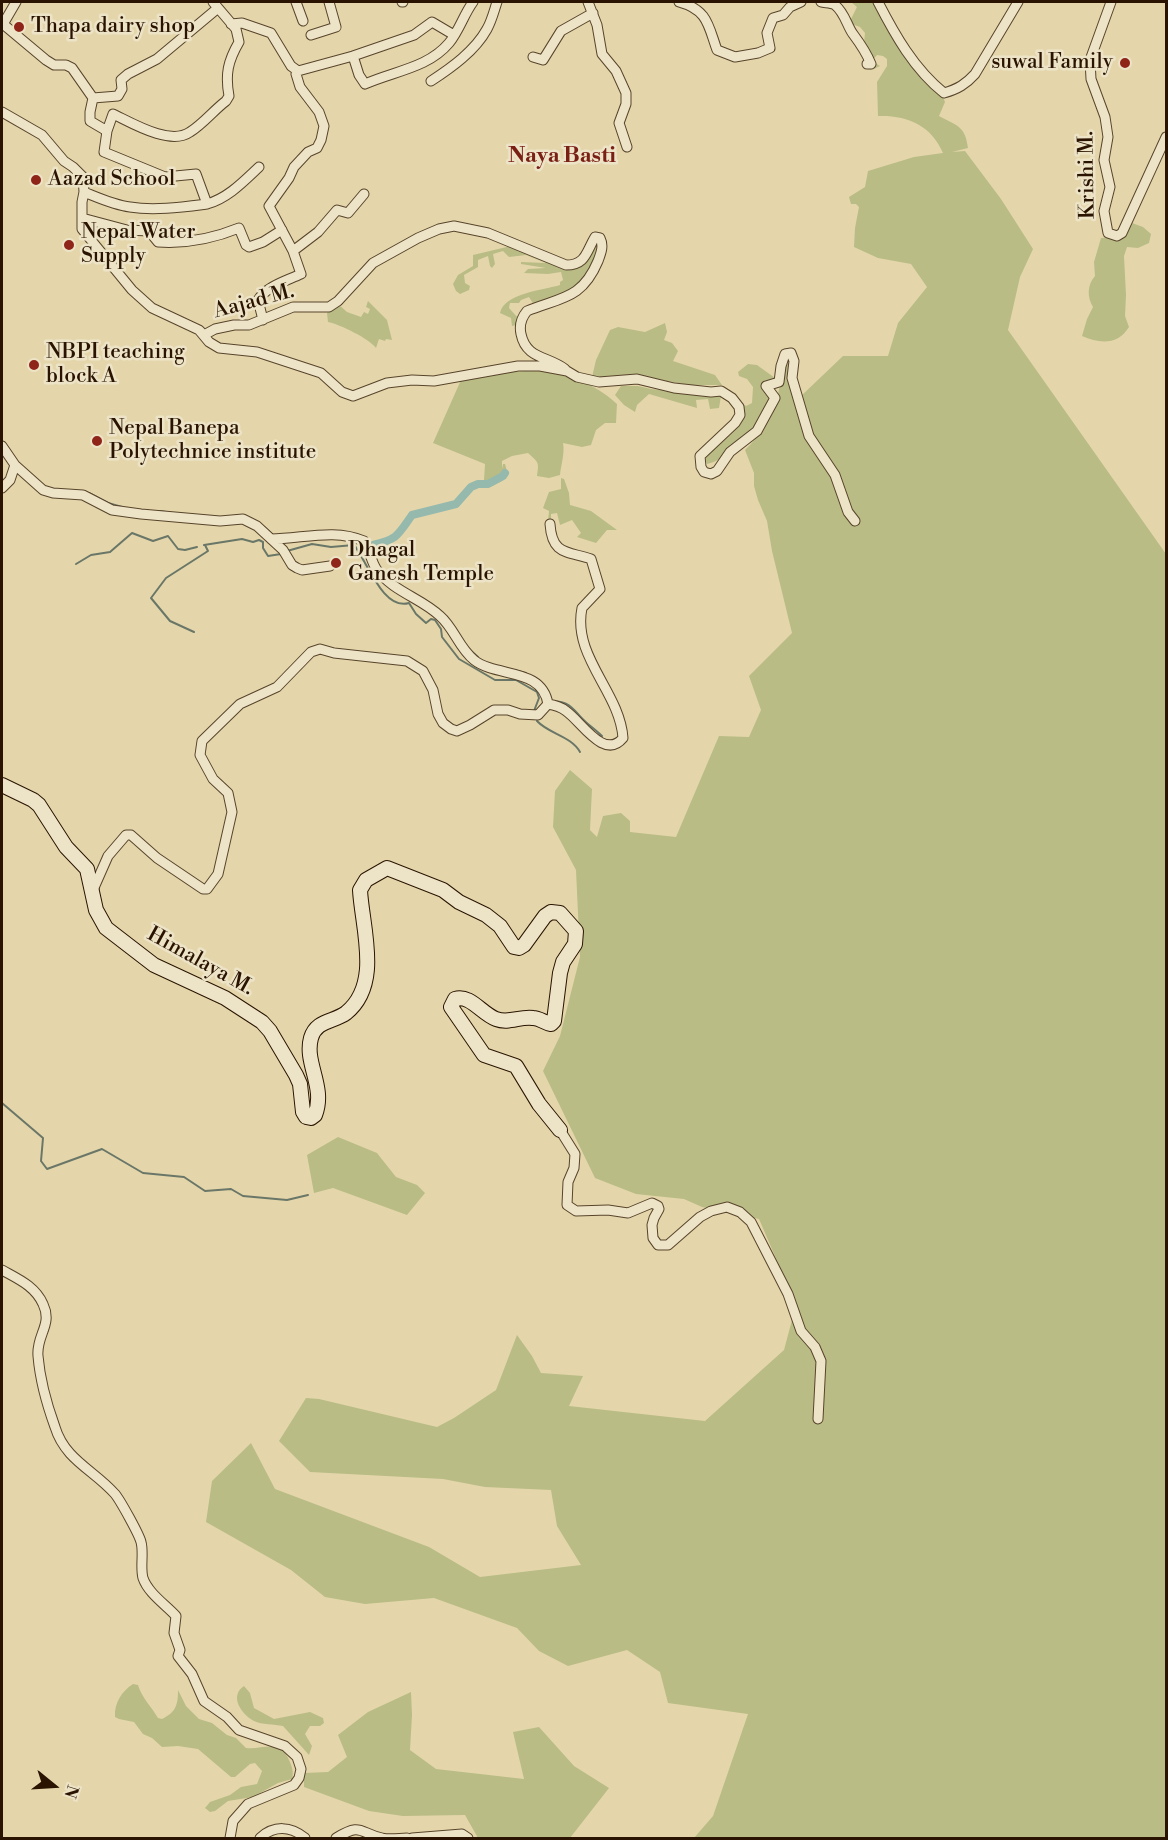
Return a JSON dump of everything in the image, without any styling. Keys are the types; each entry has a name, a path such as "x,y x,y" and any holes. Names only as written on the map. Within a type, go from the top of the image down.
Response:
{"street":[{"path":"16,2 2,25 54,65 66,65 72,68 93,98 90,121 107,131"},
{"path":"296,2 303,21"},
{"path":"311,35 336,27 328,2"},
{"path":"353,56 359,75 365,84 412,68 439,54 454,35 472,2"},
{"path":"431,81 454,65 478,42 487,29 497,2"},
{"path":"588,2 593,13 602,54 616,71 627,93 627,101 618,123 627,147"},
{"path":"679,2 701,12 709,24 717,50 735,57 758,53 770,48 767,33 774,18 783,15 790,7 801,2"},
{"path":"821,2 835,5 844,15 871,64 867,64"},
{"path":"878,2 902,46 933,84 944,93 966,84 975,74 1018,2"},
{"name":"Krishi M.","path":"1111,2 1090,60 1089,69 1105,117 1108,137 1104,160 1110,186 1104,211 1108,233 1117,236 1122,233 1167,137"},
{"path":"93,98 118,96 122,89 120,80 157,59 216,5 236,29 239,42 227,67 226,80 229,96 226,101 190,133 181,136 160,135 113,114 107,131 104,152 165,177 196,174 207,204"},
{"path":"533,57 543,60 561,31 593,13"},
{"path":"231,24 242,23 271,33 291,66 298,70 353,56 414,35 432,22 454,35"},
{"path":"263,320 258,300 261,295 272,287 301,274 293,251 269,206 294,167 308,152 316,148 321,140 324,126 319,112 300,87 296,74 298,70"},
{"name":"Aajad M.","path":"2,112 42,135 64,161 74,167 83,177 82,230 141,300 152,308 199,330 204,335 215,329 249,325 293,307 329,307 338,301 373,263 404,244 439,229 454,226 488,233 566,265 574,265 582,261 595,237 600,238 602,252 592,274 576,293 527,311 522,317 520,330 524,344 530,352 559,364 567,370"},
{"path":"84,192 107,202 131,208 207,204 218,201 239,187 259,167"},
{"path":"293,251 318,232 337,210 348,213 364,195"},
{"path":"82,218 127,230 149,231 158,242 180,243 208,239 239,228 249,247 264,243 282,230"},
{"path":"199,330 208,342 219,348 257,352 321,373 342,392 353,396 377,385 412,380 434,381 490,369 518,366 567,370 589,381 637,379 674,388 721,391 740,407 740,415 735,423 700,456 704,472 711,474 717,471 736,447 757,431 775,398 766,387 779,382 783,358 785,354 791,353 794,361 792,378 809,436 835,475 848,512 855,521"},
{"path":"2,446 15,465 43,490 83,495 112,510 220,521 243,519 257,526 283,550 292,565 302,570 330,566"},
{"path":"2,488 10,480 15,465"},
{"path":"548,704 567,711 596,740 609,746 618,744 623,738 621,720 590,661 580,633 582,608 600,590 595,567 591,559 560,550 551,539 550,524"},
{"path":"271,539 329,534 351,535 364,541 376,569 391,584 440,615 459,644 474,660 489,668 532,680 546,693 548,704"},
{"path":"93,890 108,856 126,835 135,838 157,858 203,889 207,889 218,874 232,812 228,793 213,779 200,755 202,741 240,704 277,687 311,651 320,649 334,653 407,661 423,671 433,690 438,714 443,723 451,729 457,730 470,725 494,710 538,715 548,704"},
{"name":"Himalaya M.","path":"2,785 39,805 66,847 87,869 100,920 113,935 154,965 225,998 262,1022 270,1031 296,1075 300,1084 303,1112 306,1117 311,1118 317,1109 318,1097 310,1050 313,1033 324,1022 345,1014 353,1006 360,996 366,979 367,962 360,890 366,880 387,868 443,890 459,902 494,920 514,947 519,948 524,945 549,912 560,913 575,928 577,940 563,962 556,1016 551,1024 534,1018 511,1021 495,1019 461,997 455,999 451,1007 484,1054 516,1066 539,1104 560,1130"},
{"path":"560,1130 575,1154 574,1168 567,1191 567,1205 571,1209 628,1213 652,1203 656,1204 659,1209 654,1218 653,1238 658,1245 663,1246 673,1241 711,1210 727,1207 740,1212 751,1222 788,1294 801,1331 815,1347 821,1361 818,1419"},
{"path":"2,1270 37,1292 43,1303 47,1321 38,1344 38,1356 55,1430 65,1450 115,1494 135,1528 141,1542 143,1579 176,1616 174,1633 180,1650 178,1656 192,1674 204,1701 227,1717 239,1730 285,1746 297,1757 301,1769 294,1785 248,1804 233,1821 230,1839"},
{"path":"260,1839 267,1832 276,1829 299,1833 305,1839"},
{"path":"336,1839 351,1830 359,1830 383,1838 432,1838 462,1834 468,1839"}],"green space":[{"path":"851,2 875,2 890,34 902,52 932,81 942,95 945,102 939,116 955,124 965,135 968,148 952,152 965,151 1001,199 1033,249 1020,277 1008,330 1166,554 1166,1838 694,1838 713,1816 748,1714 668,1703 660,1672 627,1650 568,1666 539,1651 517,1628 434,1598 365,1604 325,1597 291,1570 206,1522 212,1481 251,1443 275,1489 429,1547 480,1577 581,1565 557,1526 551,1490 485,1487 443,1479 310,1472 279,1441 306,1398 319,1399 437,1427 496,1390 517,1335 541,1373 583,1376 569,1406 705,1421 784,1350 796,1305 759,1219 702,1207 684,1199 636,1194 595,1178 543,1071 560,1036 580,957 576,870 553,827 555,791 570,770 592,789 590,830 597,837 603,816 621,813 630,821 630,832 676,837 719,736 749,737 761,710 749,676 792,633 767,521 758,500 754,486 754,473 745,450 768,421 779,390 784,365 789,363 789,384 797,411 800,397 843,356 888,356 898,323 927,287 911,264 878,258 854,247 859,207 851,204 849,197 865,187 868,171 914,157 943,153 932,135 917,124 899,117 878,116 877,82 887,66 887,59 877,55 872,61 880,66 872,70 868,69 864,56 865,33 860,27 849,23 857,7"},
{"path":"1132,223 1143,227 1151,234 1149,243 1138,248 1127,247 1124,256 1125,316 1129,327 1125,333 1114,340 1102,341 1082,336 1093,307 1089,291 1090,283 1095,276 1094,262 1101,238 1123,237"},
{"path":"595,241 600,243 595,263 574,292 534,305 529,297 519,303 510,303 509,308 518,318 517,325 512,326 511,318 500,313 503,306 517,297 560,285 563,280 561,272 524,273 528,269 546,268 521,264 521,262 546,263 526,255 509,257 503,251 493,254 495,264 492,268 488,256 478,260 478,267 464,275 465,283 470,286 469,290 460,294 453,284 458,275 473,266 473,255 511,246 572,267"},
{"path":"368,301 387,320 392,340 379,339 376,348 354,332 328,322 327,313 338,304 347,312 361,317 364,312 368,314 370,309 366,307"},
{"path":"665,323 667,332 664,340 672,343 678,351 673,361 715,375 722,385 689,385 640,376 613,379 592,377 596,360 610,330 618,327 645,332"},
{"path":"748,364 757,365 775,378 770,404 742,442 718,460 707,464 705,459 708,455 739,426 743,419 742,403 746,406 752,403 753,387 747,379 739,376 738,372"},
{"path":"538,370 570,377 590,385 608,397 617,404 616,423 605,423 596,430 591,445 582,447 563,443 560,475 549,478 537,476 537,463 528,453 512,456 502,461 502,469 505,464 508,475 502,481 488,488 477,487 462,498 462,503 458,505 455,502 464,491 484,480 485,464 433,443 461,380 487,374"},
{"path":"621,386 721,396 719,408 710,409 708,399 696,400 697,408 649,394 637,405 635,412 615,395"},
{"path":"561,478 564,479 569,493 570,505 591,511 617,530 607,530 596,543 577,537 581,533 572,520 560,525 557,513 551,514 551,525 548,521 549,511 543,508 549,492 561,489"},
{"path":"338,1137 377,1153 396,1177 417,1185 425,1193 407,1215 333,1188 314,1193 307,1155"},
{"path":"133,1684 138,1685 158,1718 162,1719 173,1711 177,1704 178,1690 186,1706 199,1719 212,1723 227,1735 236,1738 246,1748 270,1746 281,1749 291,1765 292,1779 278,1783 253,1797 228,1801 210,1812 205,1808 210,1802 230,1795 241,1787 257,1784 262,1771 255,1763 250,1764 235,1777 231,1777 198,1749 178,1746 162,1747 143,1734 134,1722 115,1717 120,1698"},
{"path":"244,1686 250,1693 254,1708 274,1719 310,1712 323,1718 324,1723 320,1726 310,1726 305,1734 312,1746 309,1755 283,1726 257,1722 245,1714 237,1700 237,1695"},
{"path":"411,1692 410,1750 436,1769 524,1779 513,1732 539,1727 574,1766 609,1788 570,1838 478,1838 465,1815 403,1816 369,1811 304,1787 304,1773 328,1772 347,1757 338,1735 368,1712"}],"waterway":[{"path":"373,545 388,541 397,535 412,515 456,504 471,487 488,484 505,473"},
{"path":"89,493 122,507"},
{"path":"160,511 172,513"},
{"path":"264,527 273,535"},
{"path":"76,564 91,555 110,552 132,533 153,541 168,536 178,549 197,547"},
{"path":"204,545 242,539 253,542 259,540 263,542 263,548 268,556 281,554"},
{"path":"287,551 312,544 331,547 354,545 377,583 391,600 409,603 426,623 431,619 435,620 441,629 442,637 459,659 495,680 516,680 537,692 539,698 534,711"},
{"path":"194,632 170,621 151,598 166,578 208,551 205,545"},
{"path":"373,545 375,547 374,556"},
{"path":"438,609 447,617"},
{"path":"469,649 478,657"},
{"path":"514,670 526,673"},
{"path":"553,701 570,706 602,736"},
{"path":"537,721 571,742 580,752"},
{"path":"2,1103 43,1138 41,1161 47,1169 102,1149 143,1173 184,1177 205,1191 231,1189 243,1196 287,1200 308,1195"}],"place":[{"name":"Thapa dairy shop","path":"19,27"},
{"name":"suwal Family","path":"1125,63"},
{"name":"Aazad School","path":"36,180"},
{"name":"Nepal Water Supply","path":"69,245"},
{"name":"NBPI teaching block A","path":"34,365"},
{"name":"Nepal Banepa Polytechnice institute","path":"97,441"},
{"name":"Dhagal Ganesh Temple","path":"336,563"}],"district":[{"name":"Naya Basti","path":"562,157"}]}
